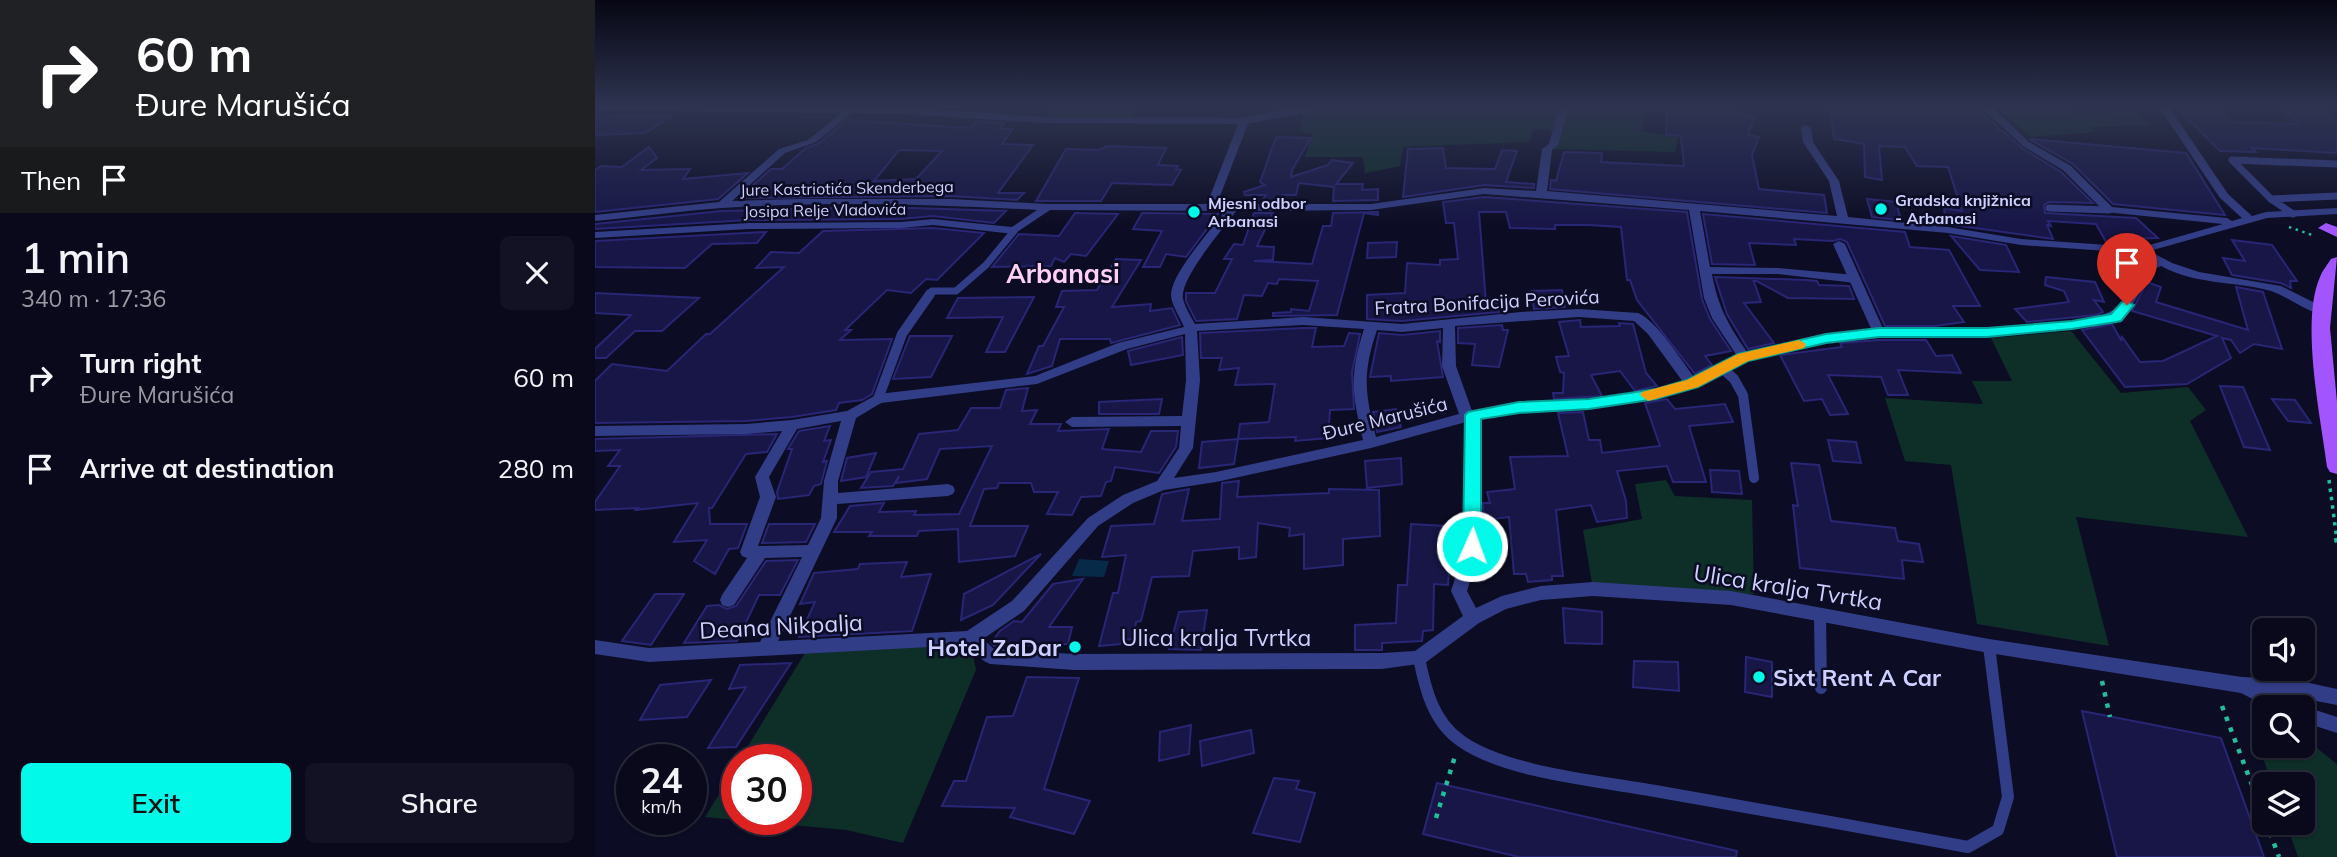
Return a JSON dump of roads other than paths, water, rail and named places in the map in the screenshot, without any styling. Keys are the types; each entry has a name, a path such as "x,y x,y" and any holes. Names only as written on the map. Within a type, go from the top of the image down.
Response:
{"main road":[{"path":"2337,262 2326,276 2321,312 2323,354 2337,467"}],"street":[{"path":"722,205 782,150 791,147"},
{"path":"1211,206 1234,147"},
{"path":"1541,194 1547,149 1550,147"},
{"path":"1811,147 1834,181 1843,220"},
{"path":"2031,147 2067,168 2109,210 2235,222"},
{"path":"2191,147 2224,196 2248,218"},
{"name":"Jure Kastriotića Skenderbega","path":"595,218 722,205 799,202 924,202 1048,207 1371,207 1484,191 1843,220 2099,249 2146,249 2248,218 2337,211"},
{"path":"1694,206 1705,270 1718,318 1744,357"},
{"path":"1014,231 1048,207"},
{"path":"1162,485 1186,448 1193,380 1191,328 1177,300 1177,290 1183,276 1233,208"},
{"path":"2298,214 2329,233"},
{"name":"Josipa Relje Vladovića","path":"595,235 750,226 901,225 933,222 1014,231"},
{"path":"1839,244 1879,333"},
{"path":"2146,249 2162,261 2195,274 2276,289 2321,312"},
{"name":"Đure Marušića","path":"970,638 1018,606 1093,522 1128,499 1162,485 1216,477 1371,443 1470,416 1519,407 1627,399 1692,384 1744,357 1826,338 1879,333 2019,331 2116,318 2127,305 2143,270 2162,261"},
{"path":"1705,270 1778,271 1855,279"},
{"name":"Fratra Bonifacija Perovića","path":"595,431 746,429 792,425 850,415 878,399 1037,380 1123,346 1191,328 1303,321 1371,328 1579,313 1638,317 1652,331 1692,384"},
{"path":"1449,323 1449,366 1470,416 1472,546 1459,591 1473,618"},
{"path":"1371,328 1359,363 1357,387 1371,443"},
{"path":"766,648 829,518 831,481 850,415"},
{"path":"1073,422 1189,421"},
{"path":"792,425 762,477 768,497 748,552 814,551"},
{"path":"830,499 948,490"},
{"path":"728,600 759,552"},
{"name":"Ulica kralja Tvrtka","path":"970,638 990,656 1074,662 1383,661 1419,658 1473,618 1502,603 1541,593 1593,589 1731,598 1989,646 2242,685 2291,687 2337,697"},
{"name":"Deana Nikpalja","path":"595,647 649,655 970,638"},
{"name":"Ulica kralja Tvrtka","path":"2242,685 2262,695"},
{"path":"2315,718 2337,725"}],"lane":[{"path":"2298,214 2271,199 2232,160 2337,164"},
{"path":"2271,199 2337,195"},
{"path":"2049,208 2109,210"},
{"path":"878,399 902,334 932,291 956,291 986,265 1014,231"},
{"path":"1722,368 1734,379 1743,395 1754,478"},
{"path":"1820,615 1821,688"},
{"path":"1419,658 1425,692 1436,714 1459,741 1483,754 1569,775 1968,846 1998,830 2008,797 1989,646"}],"water":[{"path":"1079,559 1109,561 1104,577 1072,576"}],"place":[{"name":"Gradska knjižnica - Arbanasi","path":"1881,209"},
{"name":"Mjesni odbor Arbanasi","path":"1194,212"},
{"name":"Hotel ZaDar","path":"1075,647"},
{"name":"Sixt Rent A Car","path":"1759,677"}],"district":[{"name":"Arbanasi","path":"1063,273"}]}
